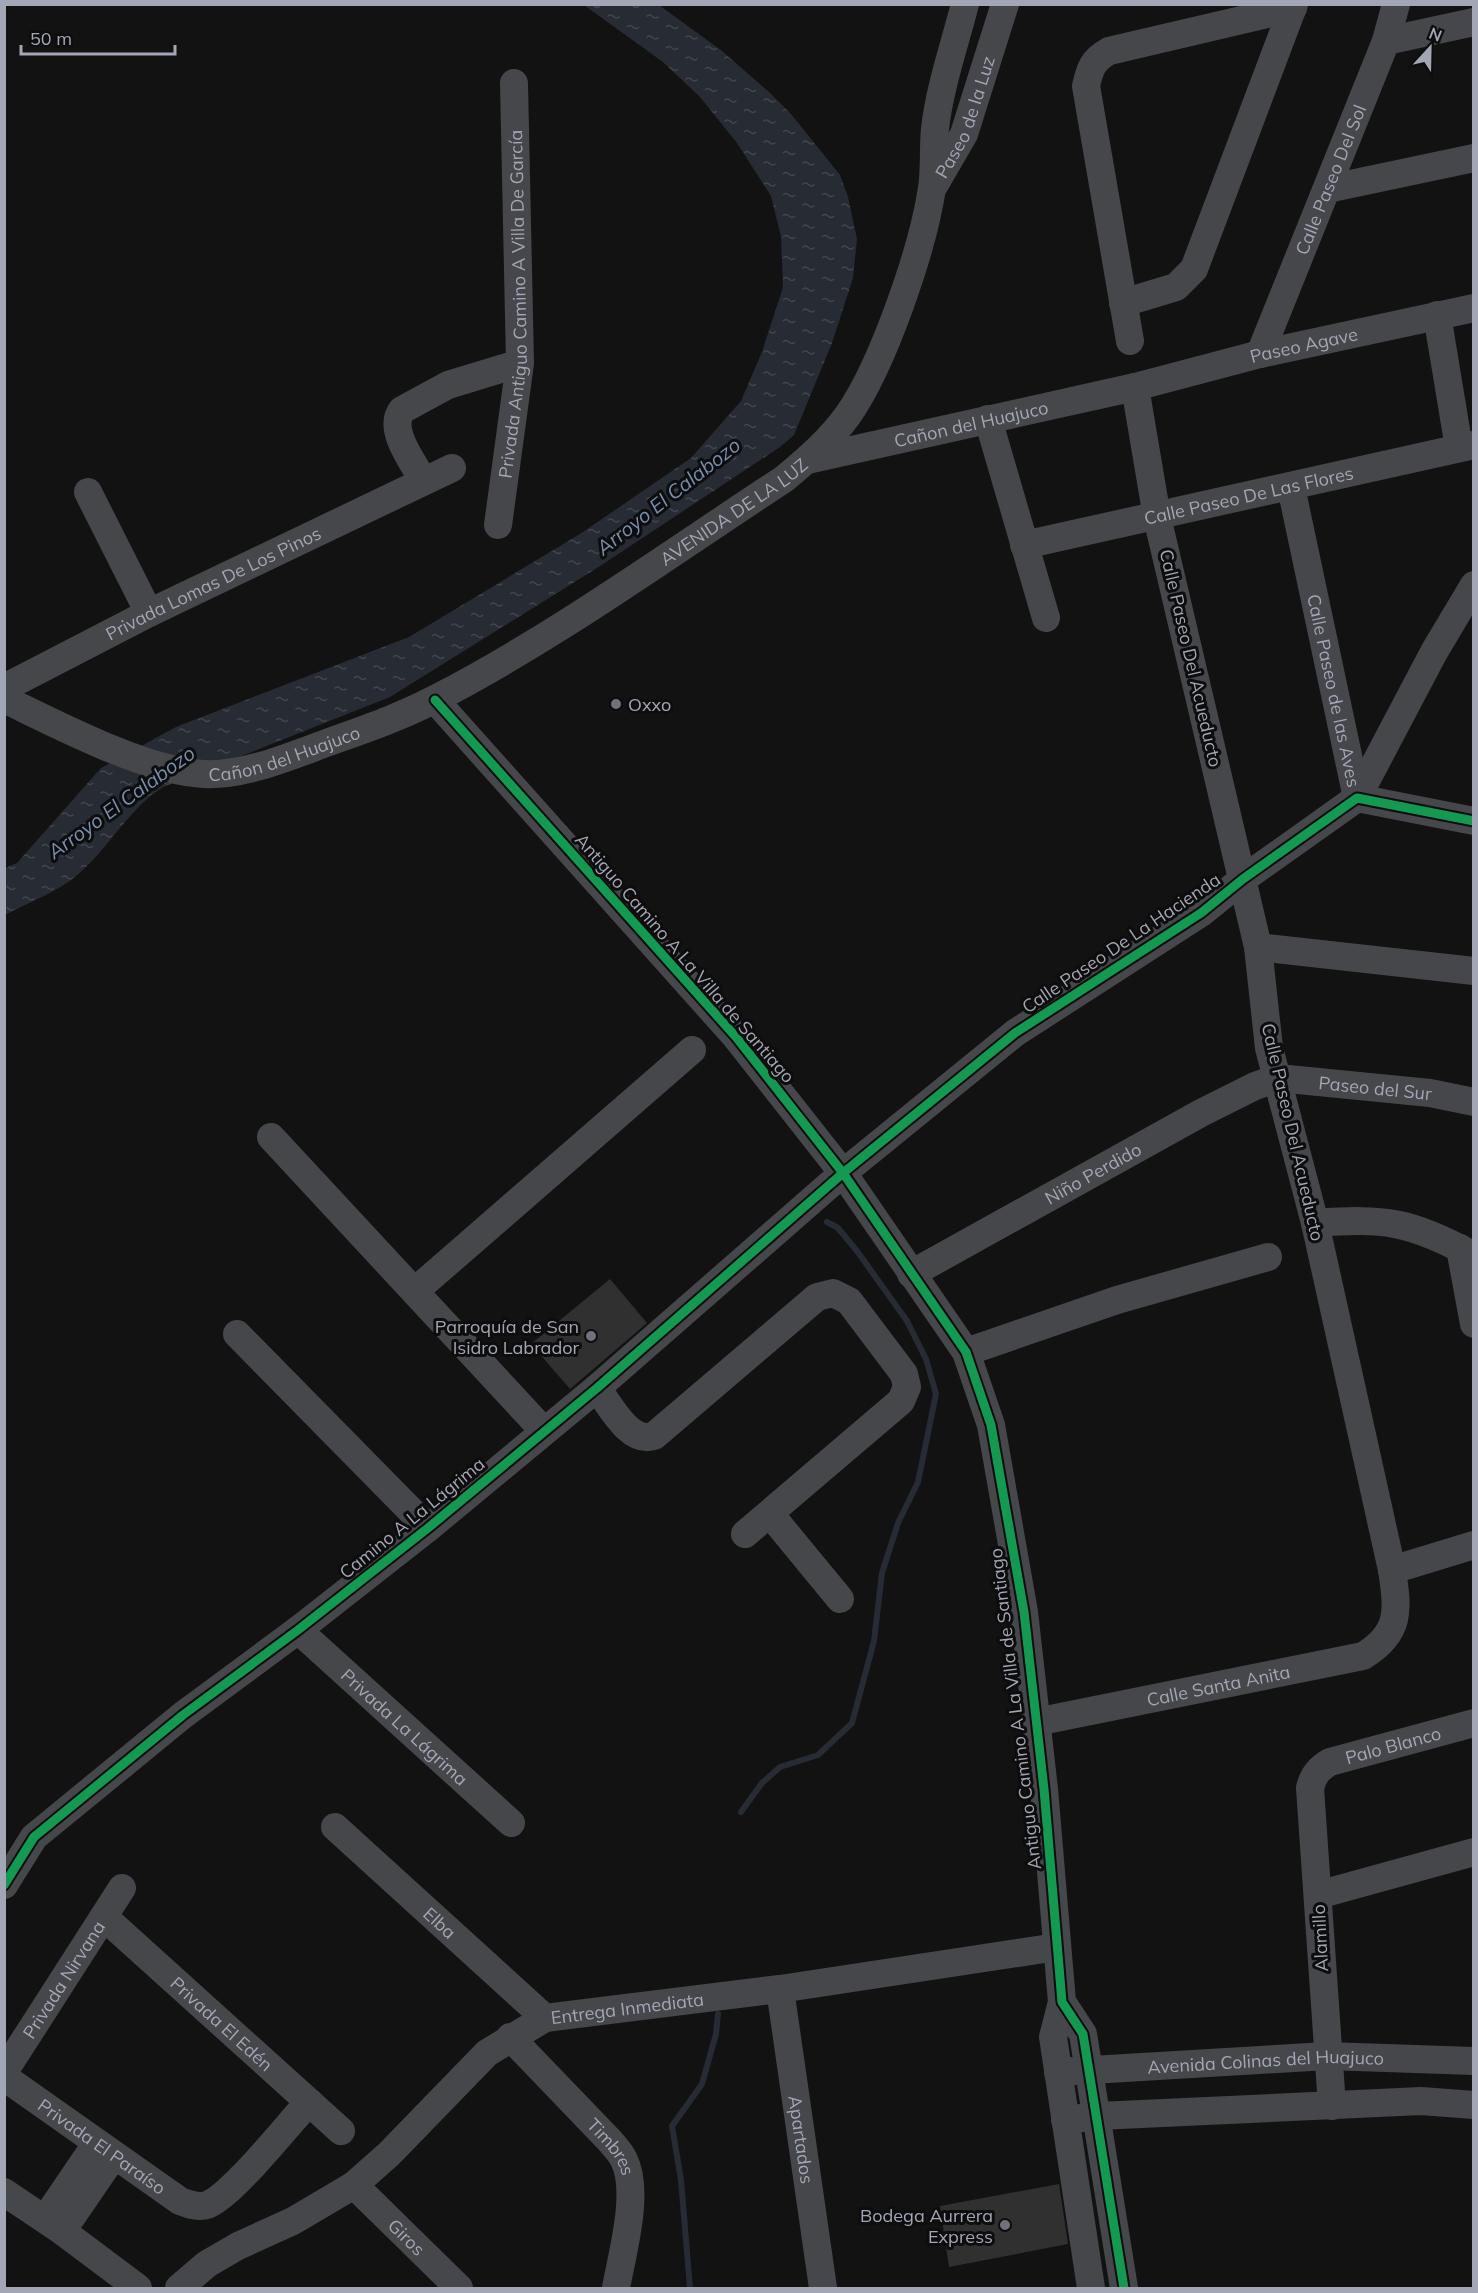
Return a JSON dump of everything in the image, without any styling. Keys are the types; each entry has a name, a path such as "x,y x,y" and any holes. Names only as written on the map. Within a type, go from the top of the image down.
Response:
{"street":[{"name":"Paseo de la Luz","path":"932,188 935,128 965,4"},
{"name":"Paseo de la Luz","path":"932,188 964,134 1005,4"},
{"name":"Calle Paseo Del Sol","path":"1260,354 1386,41 1396,4"},
{"path":"1130,341 1086,86 1090,70 1096,58 1109,51 1294,7"},
{"path":"1123,303 1176,286 1194,269 1294,7"},
{"path":"1386,41 1473,22"},
{"name":"Privada Antiguo Camino A Villa De García","path":"498,525 520,363 514,83"},
{"path":"1327,189 1473,158"},
{"name":"AVENIDA DE LA LUZ","path":"397,717 435,700 625,583 784,479 820,450 849,413 870,375 898,309 918,245 932,188"},
{"name":"Paseo Agave","path":"1135,387 1260,354 1473,308"},
{"path":"1437,315 1466,447"},
{"path":"423,480 398,430 398,416 402,410 448,385 520,363"},
{"name":"Cañon del Huajuco","path":"807,460 1135,387"},
{"name":"Calle Paseo Del Acueducto","path":"1135,387 1157,517 1258,947 1269,1048 1315,1222 1392,1570 1397,1604 1390,1630"},
{"path":"988,420 1046,618"},
{"name":"Calle Paseo De Las Flores","path":"1024,545 1466,447"},
{"name":"Privada Lomas De Los Pinos","path":"4,688 149,613 452,468"},
{"name":"Calle Paseo de las Aves","path":"1292,487 1357,798"},
{"path":"88,492 149,613"},
{"name":"Calle Paseo de las Aves","path":"1357,798 1434,651 1473,585"},
{"name":"Cañon del Huajuco","path":"4,699 134,758 169,768 204,774 243,770 397,717"},
{"name":"Antiguo Camino A La Villa de Santiago","path":"435,700 736,1037 843,1173 966,1352 982,1395 999,1458 1024,1612 1062,2002 1083,2034 1124,2289"},
{"path":"1357,798 1473,821"},
{"name":"Calle Paseo De La Hacienda","path":"843,1173 1015,1033 1202,913 1243,879 1357,798"},
{"path":"1258,947 1473,971"},
{"path":"415,1291 692,1050"},
{"name":"Paseo del Sur","path":"1278,1078 1430,1093 1473,1102"},
{"name":"Niño Perdido","path":"911,1274 1202,1113 1255,1086 1278,1078"},
{"path":"271,1137 543,1430"},
{"name":"Camino A La Lágrima","path":"4,1886 34,1837 183,1715 298,1630 428,1528 543,1430 597,1388 843,1173"},
{"path":"1315,1222 1364,1219 1399,1223 1432,1234 1466,1252 1473,1324"},
{"path":"966,1352 1118,1300 1268,1257"},
{"path":"597,1388 633,1434 647,1438 654,1436 817,1297 833,1293 849,1302 904,1374 907,1387 901,1401 745,1534"},
{"path":"237,1334 428,1528"},
{"path":"771,1514 840,1599"},
{"path":"1392,1570 1473,1545"},
{"name":"Privada La Lágrima","path":"298,1630 511,1823"},
{"name":"Calle Santa Anita","path":"1036,1722 1363,1656 1377,1648 1390,1630"},
{"name":"Palo Blanco","path":"1317,1772 1330,1762 1473,1723"},
{"name":"Alamillo","path":"1317,1772 1310,1788 1332,2106"},
{"name":"Elba","path":"335,1827 545,2018"},
{"path":"1318,1895 1473,1852"},
{"name":"Privada Nirvana","path":"4,2072 122,1888"},
{"name":"Privada El Edén","path":"104,1917 341,2131"},
{"name":"Entrega Inmediata","path":"179,2289 207,2264 230,2250 294,2220 354,2185 389,2154 488,2053 510,2037 545,2018 780,1989 1057,1947"},
{"name":"Apartados","path":"780,1989 823,2289"},
{"path":"1062,2002 1053,2037 1091,2289"},
{"name":"Timbres","path":"510,2037 610,2141 624,2160 630,2180 630,2203 616,2289"},
{"name":"Avenida Colinas del Huajuco","path":"1058,2072 1089,2068 1327,2056 1473,2061"},
{"name":"Privada El Paraíso","path":"4,2077 180,2201 192,2206 205,2206 225,2194 309,2102"},
{"path":"1065,2120 1098,2116 1421,2101 1473,2105"},
{"path":"54,2225 105,2149"},
{"name":"Giros","path":"354,2185 459,2289"},
{"path":"4,2192 54,2225 135,2288"}],"water":[{"name":"Arroyo El Calabozo","path":"584,5 659,5 722,51 769,92 791,114 840,175 848,197 857,239 853,278 832,343 794,435 780,447 594,570 390,697 163,787 150,796 128,818 98,855 75,877 50,893 5,915 5,868 17,863 101,768 176,727 409,637 580,534 691,458 741,401 762,352 783,287 781,237 771,196 737,143 700,97 663,62"}],"building":[{"name":"Parroquía de San Isidro Labrador","path":"610,1279 647,1323 570,1389 531,1344"},
{"name":"Bodega Aurrera Express","path":"1059,2184 1068,2244 949,2267 940,2206"}],"waterway":[{"path":"741,1812 762,1783 780,1767 818,1755 852,1723 874,1641 882,1573 898,1523 918,1482 936,1394 926,1359 907,1321 857,1251 838,1228 827,1222"},
{"path":"690,2288 681,2180 672,2126 702,2084 716,2034 718,2014"}],"cycle path":[{"path":"435,700 736,1037 843,1173 966,1352 991,1425 1024,1612 1044,1789 1062,2002 1083,2034 1124,2288"},
{"path":"4,1885 34,1837 183,1715 298,1630 428,1528 597,1388 843,1173 1015,1033 1201,913 1243,879 1357,798 1474,821"}],"place":[{"name":"Oxxo","path":"616,704"},
{"name":"Parroquía de San Isidro Labrador","path":"591,1336"},
{"name":"Bodega Aurrera Express","path":"1005,2225"}]}
